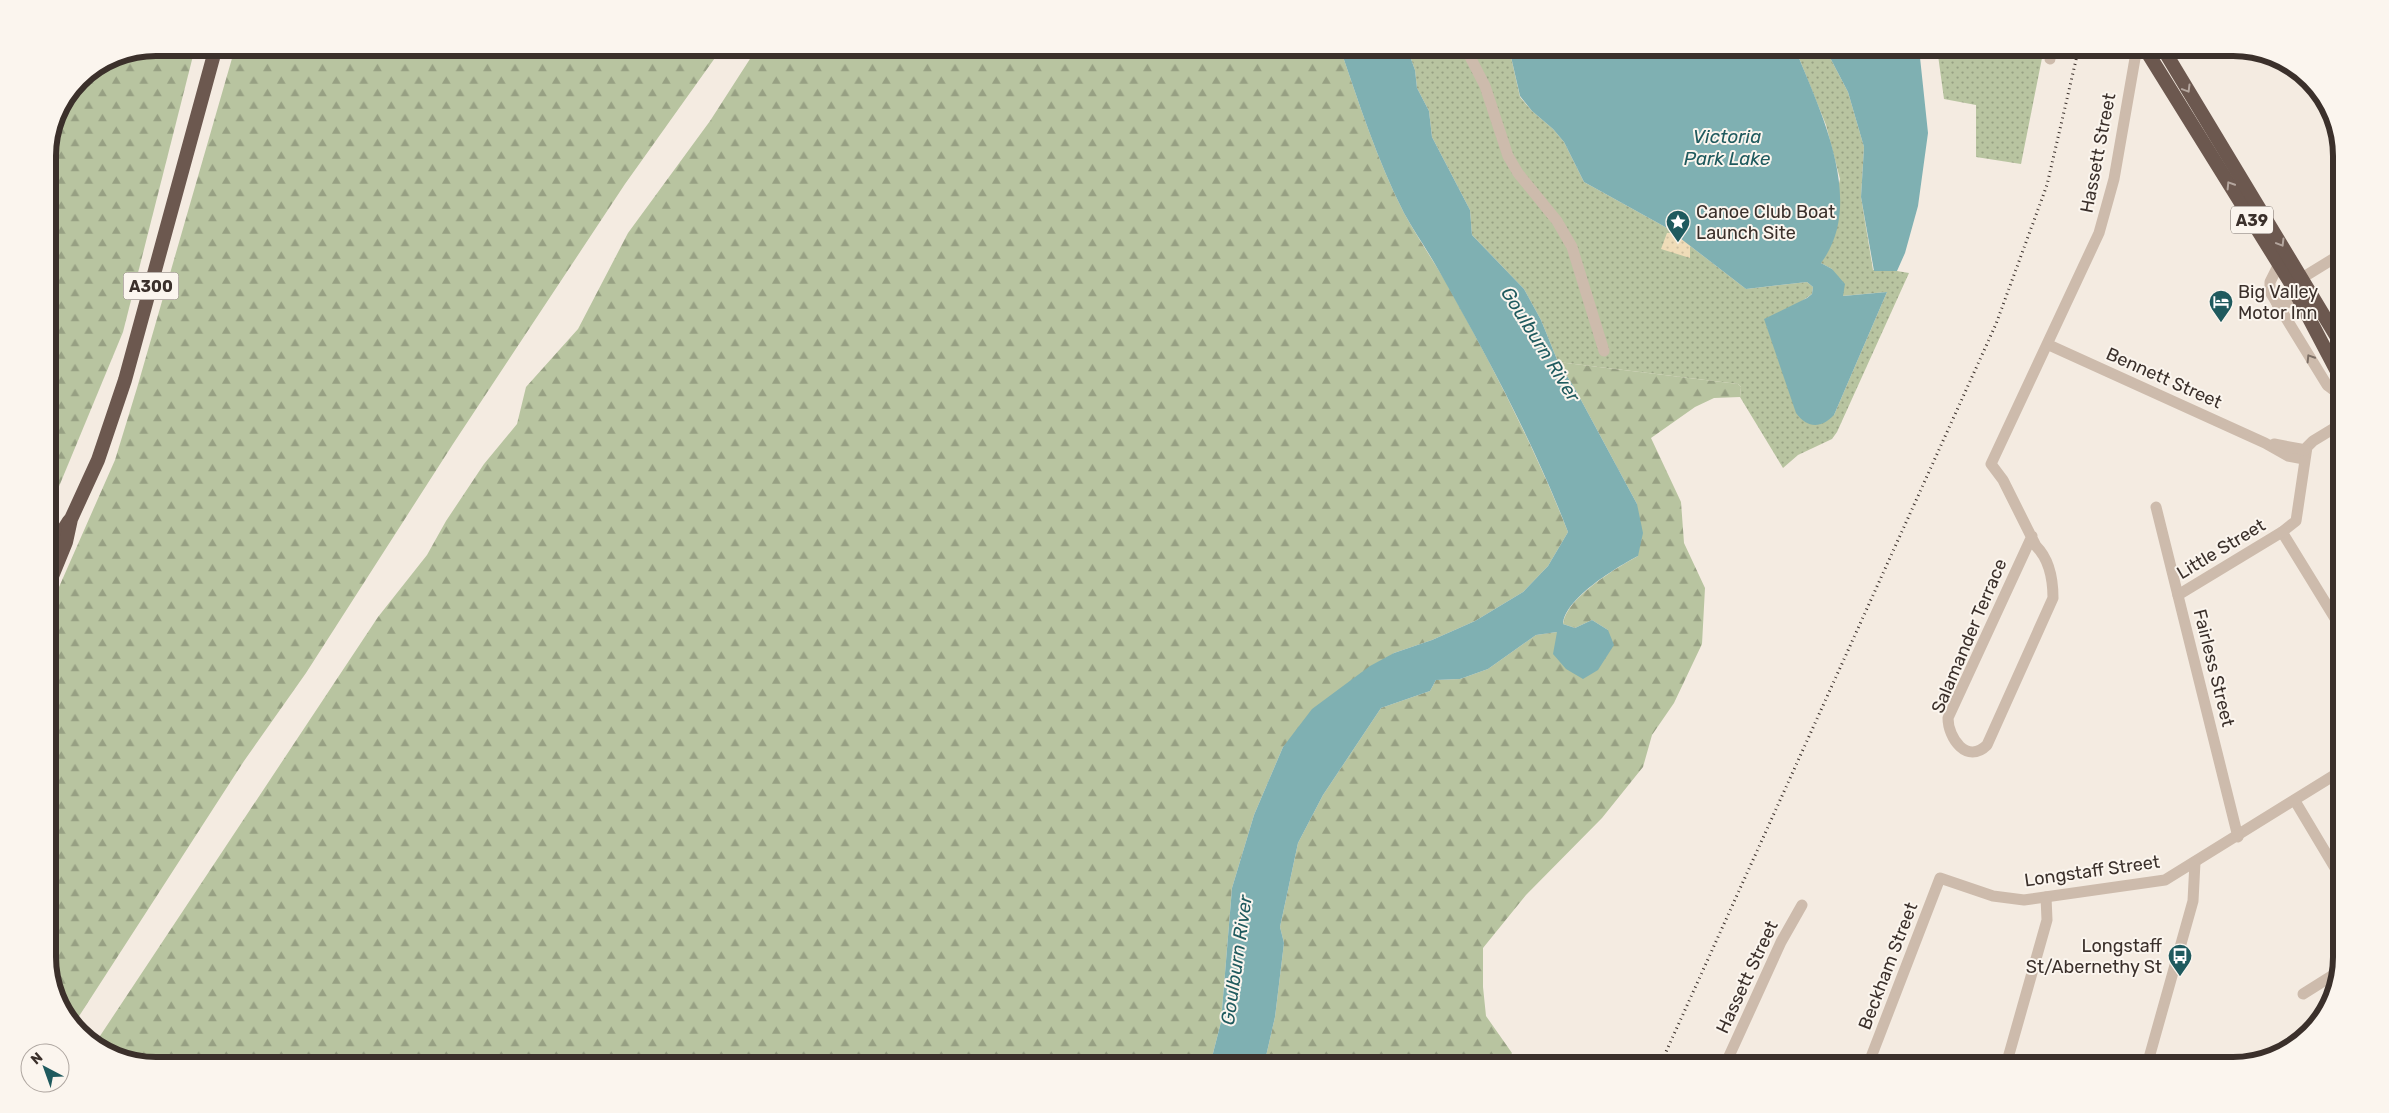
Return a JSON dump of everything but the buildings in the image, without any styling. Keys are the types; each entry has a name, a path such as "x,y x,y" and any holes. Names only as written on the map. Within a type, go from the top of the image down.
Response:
{"highway":[{"name":"A300","path":"56,544 58,536 72,519 98,460 125,380 214,56"},
{"name":"A39","path":"2149,56 2279,264 2303,305 2333,363"},
{"name":"A39","path":"2167,56 2333,330"}],"street":[{"path":"1469,56 1485,86 1508,156 1518,173 1557,221 1572,247 1604,351"},
{"name":"Hassett Street","path":"2032,536 2003,480 1991,464 2049,345 2099,233 2114,179 2136,56"},
{"path":"2302,278 2333,259"},
{"path":"2279,264 2272,276 2269,287 2277,304 2327,385 2333,390"},
{"path":"2277,304 2290,302 2303,305"},
{"name":"Bennett Street","path":"2049,345 2265,443 2288,456 2305,454"},
{"path":"2305,454 2313,441 2333,429"},
{"name":"Little Street","path":"2178,595 2282,532 2296,521 2305,454"},
{"name":"Fairless Street","path":"2156,507 2238,837"},
{"path":"2282,532 2333,615"},
{"name":"Salamander Terrace","path":"2032,536 2042,552 2053,581 2053,598 1986,745 1982,750 1968,752 1960,748 1948,728 1948,718 2032,536"},
{"name":"Longstaff Street","path":"1940,878 1994,896 2024,900 2166,880 2333,777"},
{"path":"2295,801 2333,863"},
{"path":"2150,1057 2193,901 2195,862"},
{"name":"Beckham Street","path":"1871,1057 1940,878"},
{"path":"2009,1057 2047,920 2046,897"},
{"name":"Hassett Street","path":"1729,1057 1781,942 1802,905"},
{"path":"2303,994 2331,976"}],"green space":[{"path":"193,56 123,332 56,494 56,150 60,130 64,118 77,95 90,81 106,70 118,64 143,57"},
{"path":"233,56 716,56 625,184 453,444 306,673 244,761 78,1018 62,989 56,963 56,594 115,460"},
{"path":"752,56 1343,56 1369,131 1394,193 1409,222 1447,284 1496,375 1527,437 1568,532 1548,566 1523,592 1475,621 1432,640 1394,653 1283,747 1254,815 1232,888 1221,1022 1212,1057 156,1057 130,1053 99,1038 378,617 427,555 446,521 484,464 517,424 526,387 578,329 628,233 710,121"},
{"path":"1410,56 1511,56 1520,97 1564,142 1584,182 1667,228 1746,289 1807,282 1813,287 1812,294 1802,301 1834,415 1887,292 1842,296 1832,269 1821,263 1840,179 1826,125 1798,56 1829,56 1848,92 1864,147 1861,197 1873,270 1909,273 1837,432 1832,439 1798,455 1783,468 1740,397 1741,387 1738,384 1558,362 1541,320 1524,289 1472,235 1470,210 1432,137 1429,111 1417,88 1415,70"},
{"path":"1938,56 2042,56 2021,164 1976,157 1976,105 1944,99"},
{"path":"1558,362 1738,384 1741,387 1740,397 1714,398 1695,407 1651,438 1681,502 1684,543 1705,588 1702,644 1674,703 1652,735 1643,767 1602,818 1526,895 1483,948 1483,987 1486,1016 1512,1053 1510,1057 1266,1057 1275,1017 1284,943 1280,927 1298,843 1323,795 1381,708 1430,691 1436,680 1460,679 1488,669 1536,635 1557,632 1608,630 1592,620 1575,628 1563,624 1566,614 1582,594 1605,576 1638,556 1637,504 1574,387"}],"sand":[{"name":"Canoe Club Boat Launch Site","path":"1667,233 1681,233 1696,239 1690,247 1690,258 1661,249"}],"water":[{"name":"Goulburn River","path":"1343,56 1410,56 1415,70 1417,88 1429,111 1432,137 1470,210 1472,235 1524,289 1541,320 1558,362 1574,387 1637,504 1643,533 1638,556 1593,584 1566,614 1563,624 1575,628 1592,620 1608,630 1614,645 1598,670 1583,679 1566,669 1553,654 1557,632 1536,635 1488,669 1460,679 1436,680 1430,691 1381,708 1323,795 1298,843 1280,927 1284,943 1275,1017 1266,1057 1212,1057 1221,1022 1232,888 1254,815 1283,747 1312,709 1370,666 1394,653 1432,640 1475,621 1523,592 1548,566 1568,532 1540,465 1508,399 1457,303 1404,213 1385,173"},
{"name":"Victoria Park Lake","path":"1511,56 1798,56 1826,127 1839,184 1840,212 1834,239 1821,263 1832,269 1845,284 1843,296 1887,292 1834,415 1829,420 1814,425 1809,424 1796,413 1764,319 1807,298 1812,294 1813,287 1807,282 1746,289 1667,228 1584,182 1564,142 1553,129 1532,111 1520,96"},
{"path":"1829,56 1920,56 1928,133 1918,206 1905,253 1897,271 1874,271 1861,197 1864,147 1848,92"}],"railway":[{"path":"1664,1057 1996,324 2047,185 2077,56"}],"place":[{"name":"Canoe Club Boat Launch Site","path":"1678,243"},
{"name":"Big Valley Motor Inn","path":"2221,323"},
{"name":"Longstaff St/Abernethy St","path":"2180,977"}]}
